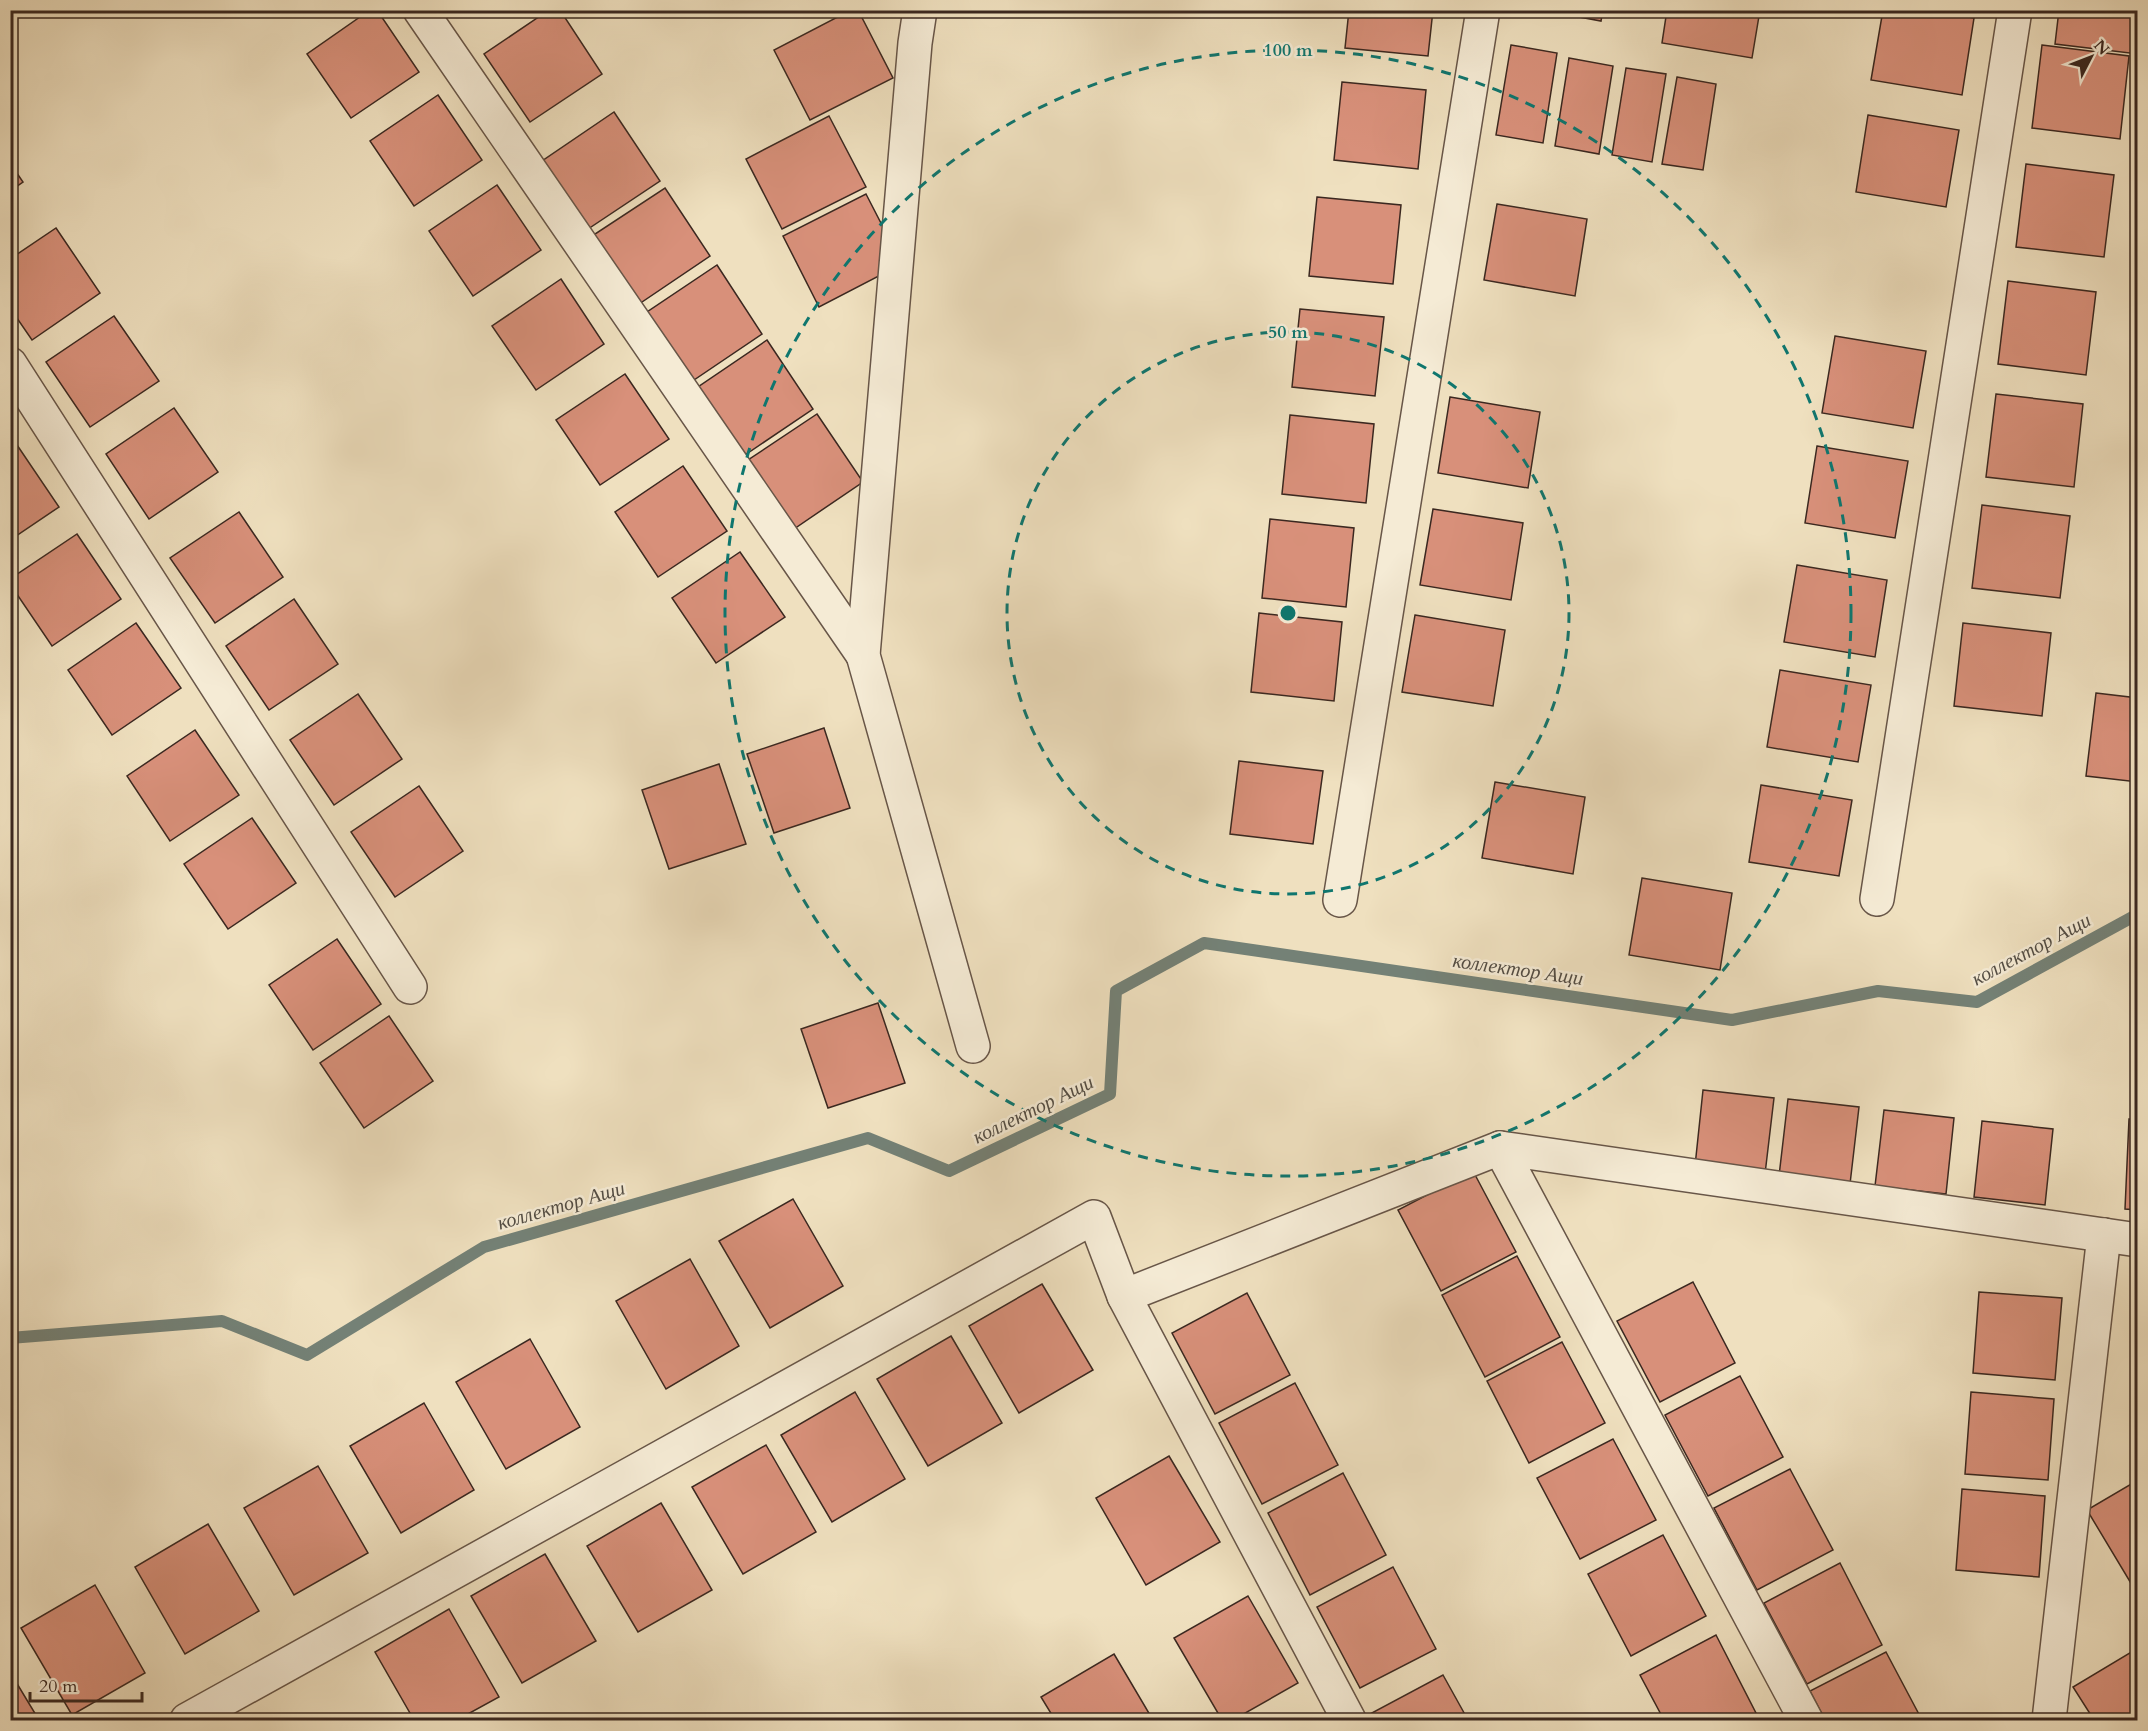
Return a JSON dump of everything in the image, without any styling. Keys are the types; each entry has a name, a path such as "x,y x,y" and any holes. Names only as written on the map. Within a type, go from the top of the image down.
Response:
{"street":[{"path":"420,10 863,656 973,1046"},
{"path":"900,10 915,42"},
{"path":"863,656 915,42 920,10"},
{"path":"1340,900 1483,10"},
{"path":"1877,899 2015,10"},
{"path":"10,364 410,987"},
{"path":"1500,1148 1806,1720"},
{"path":"1124,1296 1500,1148 2138,1240"},
{"path":"187,1720 1094,1217 1124,1296 1349,1720"},
{"path":"2049,1720 2104,1235"}],"building":[{"path":"370,10 377,10 419,72 351,118 307,54"},
{"path":"549,10 560,10 602,74 530,122 484,54"},
{"path":"851,10 858,10 893,78 810,120 774,50"},
{"path":"1349,10 1433,10 1428,56 1345,48"},
{"path":"1542,10 1603,10 1601,21"},
{"path":"1667,10 1760,10 1752,58 1662,43"},
{"path":"1883,10 1927,10 1974,18 1962,95 1871,80"},
{"path":"2059,10 2138,10 2138,54 2055,44"},
{"path":"1511,45 1557,53 1543,143 1496,135"},
{"path":"2042,45 2129,56 2120,139 2032,128"},
{"path":"1569,58 1613,66 1599,154 1555,146"},
{"path":"1626,68 1666,74 1652,162 1612,155"},
{"path":"1677,77 1716,84 1703,170 1662,164"},
{"path":"1342,82 1426,90 1418,169 1334,160"},
{"path":"438,95 482,160 414,206 370,141"},
{"path":"614,112 660,181 588,229 542,161"},
{"path":"1868,115 1959,130 1946,207 1856,192"},
{"path":"829,116 866,187 782,229 746,159"},
{"path":"10,163 23,182 10,191"},
{"path":"2026,164 2114,175 2104,257 2016,247"},
{"path":"497,185 541,250 473,296 429,231"},
{"path":"665,188 710,256 639,304 592,236"},
{"path":"866,194 902,264 819,307 783,236"},
{"path":"1317,197 1401,205 1393,284 1309,276"},
{"path":"1497,204 1587,219 1575,296 1484,280"},
{"path":"56,228 100,293 32,340 10,308 10,259"},
{"path":"717,265 762,334 691,382 644,314"},
{"path":"561,279 604,344 536,390 492,326"},
{"path":"2008,281 2096,292 2086,375 1998,364"},
{"path":"1300,309 1384,317 1375,396 1292,387"},
{"path":"114,316 159,381 90,427 46,362"},
{"path":"1835,336 1926,351 1913,428 1822,413"},
{"path":"767,340 813,409 742,457 695,389"},
{"path":"625,374 669,439 600,485 556,420"},
{"path":"1996,394 2083,404 2074,487 1986,477"},
{"path":"1450,397 1540,412 1528,488 1438,473"},
{"path":"174,408 218,472 149,519 106,454"},
{"path":"817,414 863,482 791,531 745,462"},
{"path":"1290,415 1374,424 1366,503 1282,494"},
{"path":"15,442 59,507 10,540 10,445"},
{"path":"1817,446 1908,461 1895,538 1805,523"},
{"path":"683,466 727,531 658,577 615,512"},
{"path":"1982,505 2070,516 2060,598 1972,588"},
{"path":"1433,509 1523,523 1511,600 1420,585"},
{"path":"239,512 283,577 215,623 170,558"},
{"path":"1270,519 1354,528 1346,607 1262,598"},
{"path":"77,534 121,599 52,646 10,584 10,579"},
{"path":"740,552 785,617 716,663 672,598"},
{"path":"1797,565 1887,580 1875,657 1784,642"},
{"path":"294,599 338,664 269,710 226,646"},
{"path":"1259,613 1342,622 1334,701 1251,692"},
{"path":"1415,615 1505,630 1493,706 1402,692"},
{"path":"136,623 181,688 112,735 68,670"},
{"path":"1963,623 2051,633 2042,716 1954,706"},
{"path":"1780,670 1871,685 1858,762 1767,747"},
{"path":"2096,693 2138,698 2138,782 2086,776"},
{"path":"358,694 402,759 334,805 290,740"},
{"path":"824,728 850,808 774,833 747,754"},
{"path":"195,730 239,795 170,841 127,776"},
{"path":"1239,761 1323,771 1313,844 1230,834"},
{"path":"719,764 746,844 669,869 642,790"},
{"path":"1495,782 1585,797 1573,874 1482,858"},
{"path":"1761,785 1852,800 1839,876 1749,862"},
{"path":"419,786 463,851 395,897 351,832"},
{"path":"252,818 296,883 228,929 184,864"},
{"path":"1642,878 1732,893 1720,970 1629,955"},
{"path":"337,939 381,1004 313,1050 269,985"},
{"path":"878,1003 905,1083 828,1108 801,1029"},
{"path":"389,1016 433,1081 364,1128 320,1063"},
{"path":"1703,1090 1774,1098 1765,1174 1695,1166"},
{"path":"1788,1099 1859,1107 1850,1184 1779,1176"},
{"path":"1884,1110 1954,1118 1946,1194 1875,1186"},
{"path":"2129,1119 2138,1120 2138,1210 2125,1209"},
{"path":"1982,1121 2053,1129 2045,1205 1974,1197"},
{"path":"1473,1171 1516,1252 1441,1291 1398,1210"},
{"path":"793,1199 843,1286 770,1328 719,1241"},
{"path":"1517,1256 1560,1337 1485,1377 1442,1295"},
{"path":"690,1259 739,1346 666,1389 616,1301"},
{"path":"1693,1282 1735,1363 1660,1402 1617,1321"},
{"path":"1042,1284 1093,1370 1019,1413 969,1326"},
{"path":"1979,1292 2062,1298 2055,1380 1973,1373"},
{"path":"1247,1293 1290,1375 1215,1414 1172,1333"},
{"path":"951,1336 1002,1423 928,1466 877,1379"},
{"path":"530,1339 580,1427 506,1469 456,1382"},
{"path":"1562,1342 1605,1423 1529,1463 1487,1381"},
{"path":"1740,1376 1783,1457 1708,1496 1665,1415"},
{"path":"1295,1383 1338,1465 1262,1504 1219,1423"},
{"path":"855,1392 905,1479 832,1522 781,1435"},
{"path":"1971,1392 2054,1399 2048,1480 1965,1474"},
{"path":"424,1403 474,1490 401,1533 350,1446"},
{"path":"1613,1439 1656,1520 1580,1559 1537,1478"},
{"path":"766,1445 816,1532 743,1574 692,1487"},
{"path":"1169,1456 1220,1542 1146,1585 1096,1498"},
{"path":"318,1466 368,1553 294,1595 244,1508"},
{"path":"1790,1469 1833,1550 1757,1590 1714,1508"},
{"path":"1343,1473 1386,1555 1310,1595 1268,1513"},
{"path":"2138,1480 2138,1582 2132,1585 2087,1510"},
{"path":"1962,1489 2045,1496 2039,1577 1956,1570"},
{"path":"661,1503 712,1590 638,1632 587,1546"},
{"path":"208,1524 259,1611 185,1654 135,1567"},
{"path":"1663,1535 1706,1616 1631,1656 1588,1574"},
{"path":"545,1554 596,1641 522,1683 471,1596"},
{"path":"1840,1563 1882,1645 1807,1684 1764,1603"},
{"path":"1393,1567 1436,1649 1360,1688 1317,1607"},
{"path":"95,1585 145,1673 72,1715 21,1628"},
{"path":"1248,1596 1298,1683 1233,1720 1222,1720 1174,1638"},
{"path":"449,1609 499,1697 457,1720 414,1720 375,1652"},
{"path":"1716,1635 1758,1717 1751,1720 1664,1720 1640,1675"},
{"path":"2138,1648 2138,1720 2094,1720 2073,1687"},
{"path":"1886,1652 1922,1720 1825,1720 1810,1691"},
{"path":"1114,1654 1153,1720 1055,1720 1041,1697"},
{"path":"10,1672 39,1720 10,1720"},
{"path":"1443,1675 1468,1720 1371,1720 1368,1715"}],"waterway":[{"name":"коллектор Ащи","path":"10,1338 222,1321 307,1355 484,1247 868,1138 949,1171 1110,1094 1116,991 1204,943 1732,1020 1878,991 1977,1002 2138,914"}]}
